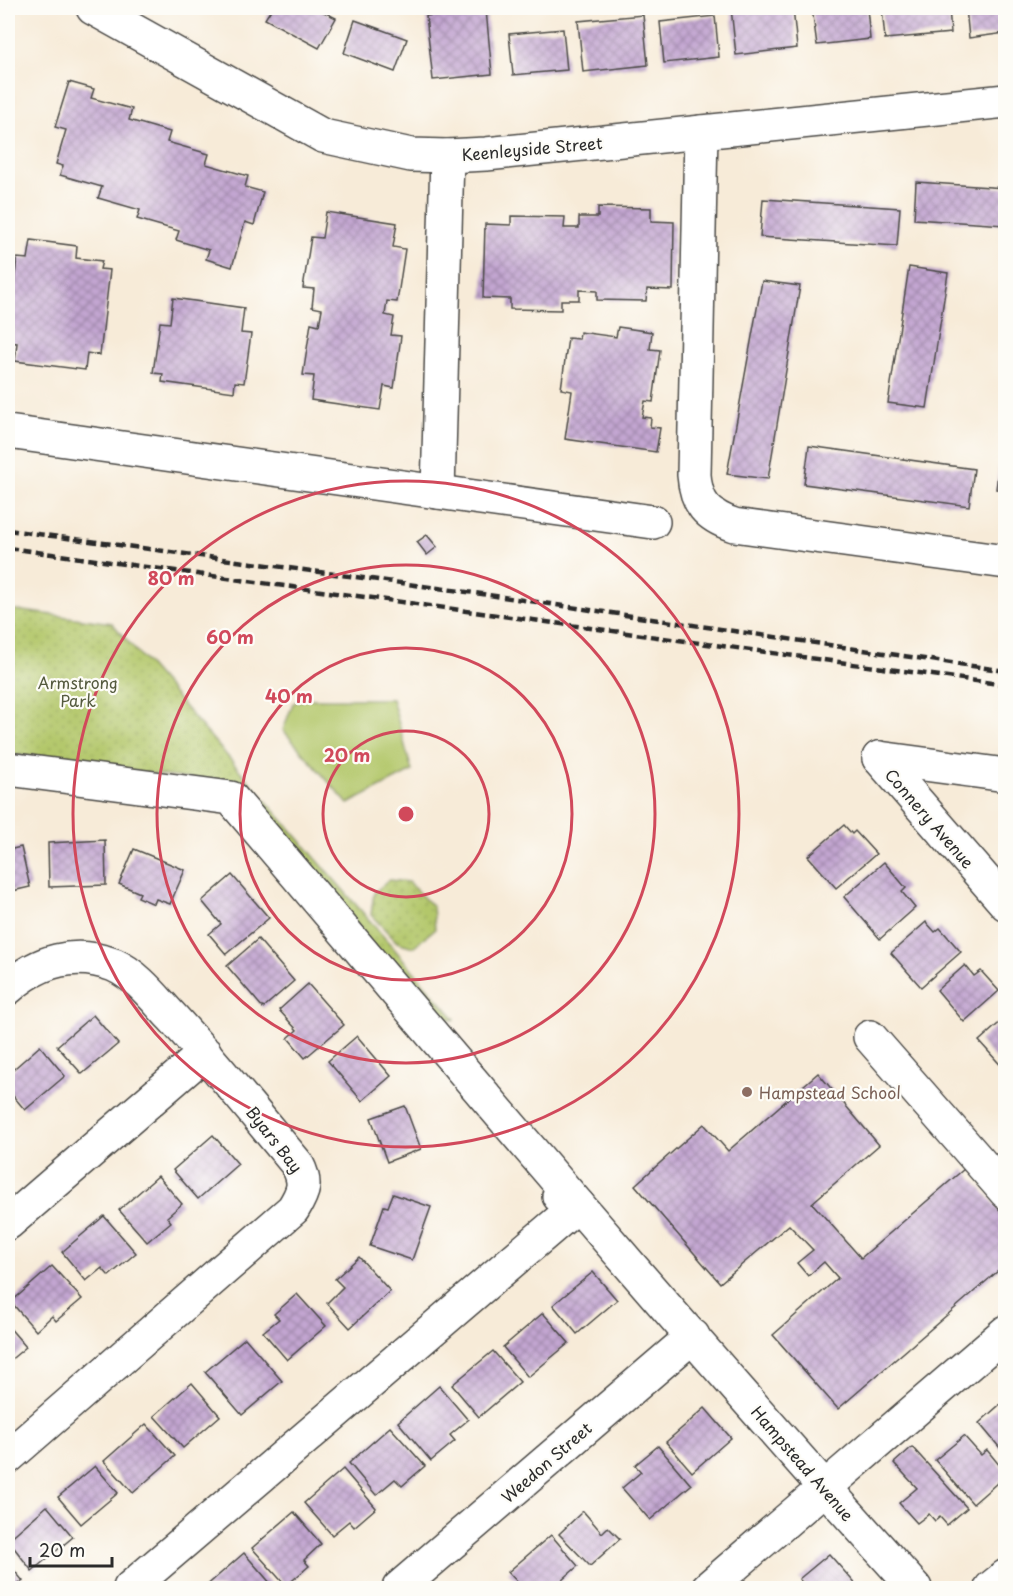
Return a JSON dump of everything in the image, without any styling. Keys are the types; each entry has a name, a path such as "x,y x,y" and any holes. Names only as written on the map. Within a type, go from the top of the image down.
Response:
{"street":[{"name":"Keenleyside Street","path":"93,8 323,136 411,155 447,156 1005,101"},
{"path":"701,132 694,475 701,502 715,517 734,525 1005,562"},
{"path":"438,492 447,156"},
{"path":"8,432 653,522"},
{"name":"Connery Avenue","path":"1005,775 879,758 1005,904"},
{"name":"Hampstead Avenue","path":"8,769 231,798 567,1200 693,1336 824,1488 915,1588"},
{"name":"Byars Bay","path":"8,988 22,975 51,961 83,958 115,966 141,984 205,1053 297,1164 304,1178 302,1195 293,1209 8,1457"},
{"path":"870,1037 1005,1192"},
{"path":"8,1223 205,1053"},
{"path":"130,1588 567,1200"},
{"path":"708,1588 1005,1332"},
{"name":"Weedon Street","path":"399,1588 693,1336"},
{"path":"991,1588 1005,1576"}],"green space":[{"name":"Armstrong Park","path":"8,609 112,623 455,1019 430,1014 235,785 8,754"},
{"path":"306,699 392,699 412,771 348,804 283,730 293,703"},
{"path":"389,880 408,882 433,907 435,929 413,947 397,942 371,915 374,893"}],"building":[{"path":"272,8 316,8 336,18 319,48 265,19"},
{"path":"731,8 793,8 797,48 736,55"},
{"path":"812,8 867,8 870,39 817,45"},
{"path":"882,8 949,8 951,33 885,39"},
{"path":"966,8 1005,8 1005,33 969,38"},
{"path":"486,10 492,74 433,80 426,16"},
{"path":"643,15 648,65 583,72 578,21"},
{"path":"715,16 719,57 664,63 660,22"},
{"path":"355,20 407,39 395,72 344,53"},
{"path":"563,29 567,70 513,75 509,34"},
{"path":"69,82 94,89 91,98 132,109 129,120 170,132 167,142 209,154 206,164 248,176 245,187 263,192 254,225 245,222 232,267 206,259 209,250 176,240 179,231 137,219 140,210 98,198 102,187 60,175 63,166 56,164 66,130 55,127"},
{"path":"916,182 1005,188 1005,225 914,219"},
{"path":"763,199 900,208 897,246 760,237"},
{"path":"598,207 651,208 651,221 674,222 673,290 647,289 646,301 597,300 597,291 579,290 579,300 561,300 561,310 510,309 510,299 483,298 485,224 511,225 511,216 565,217 564,228 579,228 579,217 598,217"},
{"path":"326,212 397,223 393,247 405,249 397,302 387,301 385,315 394,317 391,335 401,336 394,388 384,386 380,410 311,400 314,376 303,375 311,323 319,325 322,309 312,307 314,289 303,288 311,237 322,238"},
{"path":"31,240 77,246 76,258 102,261 100,269 110,270 100,355 87,353 85,370 15,361 17,343 8,342 8,334 17,258 28,259"},
{"path":"909,267 948,273 927,408 888,403"},
{"path":"762,281 800,286 768,479 727,474"},
{"path":"173,298 244,308 241,333 251,334 244,383 235,382 234,392 162,382 163,374 153,373 160,322 170,323"},
{"path":"618,327 652,332 650,349 660,350 653,402 645,401 642,417 651,418 650,427 660,428 656,452 565,439 572,391 561,389 568,338 579,339 580,332 616,337"},
{"path":"809,446 974,469 969,506 804,484"},
{"path":"1001,451 1005,451 1005,490 996,489"},
{"path":"427,535 437,547 427,555 417,542"},
{"path":"844,825 852,834 855,831 876,854 836,888 808,856"},
{"path":"105,840 106,885 49,887 48,843"},
{"path":"21,847 30,887 8,892 8,850"},
{"path":"134,849 185,870 170,904 156,899 154,904 138,897 140,893 119,884"},
{"path":"884,862 906,888 902,892 915,908 880,939 844,897"},
{"path":"232,875 269,918 226,954 209,934 221,924 202,901"},
{"path":"926,922 935,932 940,928 961,952 921,987 891,953"},
{"path":"258,939 294,981 263,1008 227,966"},
{"path":"965,965 974,976 981,971 999,991 964,1022 937,990"},
{"path":"308,984 344,1025 305,1058 288,1038 297,1030 279,1010"},
{"path":"93,1015 118,1044 82,1074 57,1046"},
{"path":"1005,1018 1005,1070 979,1041"},
{"path":"357,1036 391,1076 362,1101 328,1061"},
{"path":"40,1046 65,1076 25,1110 8,1090 8,1074"},
{"name":"Hampstead School","path":"818,1073 879,1145 812,1203 861,1258 964,1169 1005,1216 1005,1265 838,1409 773,1335 838,1278 824,1262 808,1276 797,1263 813,1250 789,1225 720,1283 635,1185 704,1124 728,1151"},
{"path":"405,1106 421,1149 387,1162 371,1118"},
{"path":"213,1135 238,1164 198,1199 173,1170"},
{"path":"158,1176 182,1204 167,1217 171,1222 147,1242 119,1210"},
{"path":"393,1194 431,1207 412,1260 370,1246 384,1206 388,1207"},
{"path":"104,1216 136,1253 109,1276 102,1268 86,1281 62,1252"},
{"path":"359,1257 390,1291 350,1328 327,1303 343,1287 335,1279"},
{"path":"52,1266 82,1299 56,1321 52,1316 36,1331 11,1302"},
{"path":"593,1272 617,1300 577,1334 553,1305"},
{"path":"297,1294 326,1326 287,1360 263,1332 279,1319 274,1314"},
{"path":"543,1313 569,1343 528,1377 503,1347"},
{"path":"8,1326 26,1347 8,1362"},
{"path":"245,1338 282,1381 242,1415 205,1372"},
{"path":"493,1351 520,1382 479,1417 452,1385"},
{"path":"192,1383 220,1416 183,1448 154,1416"},
{"path":"439,1386 468,1420 450,1435 455,1441 431,1461 398,1422"},
{"path":"1005,1400 1005,1454 979,1423"},
{"path":"705,1408 731,1438 692,1472 666,1442"},
{"path":"146,1424 175,1456 133,1493 104,1461"},
{"path":"390,1427 425,1466 402,1486 395,1479 376,1495 349,1463"},
{"path":"964,1436 981,1455 987,1450 1005,1472 1005,1476 973,1504 935,1460"},
{"path":"658,1446 691,1485 650,1520 622,1488 641,1472 635,1465"},
{"path":"912,1447 967,1508 947,1525 940,1517 935,1521 929,1514 917,1523 899,1503 917,1488 894,1463"},
{"path":"95,1466 118,1493 81,1524 58,1497"},
{"path":"343,1469 376,1508 354,1527 349,1521 332,1535 304,1503"},
{"path":"47,1506 73,1537 32,1571 8,1540"},
{"path":"583,1511 602,1533 608,1527 620,1539 590,1566 559,1534"},
{"path":"294,1512 321,1544 304,1560 309,1566 286,1586 252,1548"},
{"path":"551,1535 578,1566 553,1588 523,1588 508,1572"},
{"path":"244,1553 272,1585 268,1588 204,1588"},
{"path":"829,1554 859,1588 807,1588 799,1579"},
{"path":"8,1563 23,1581 13,1588 8,1588"}],"railway":[{"path":"8,530 482,594 1006,671"},
{"path":"8,548 1006,685"}],"place":[{"name":"Hampstead School","path":"747,1092"}]}
